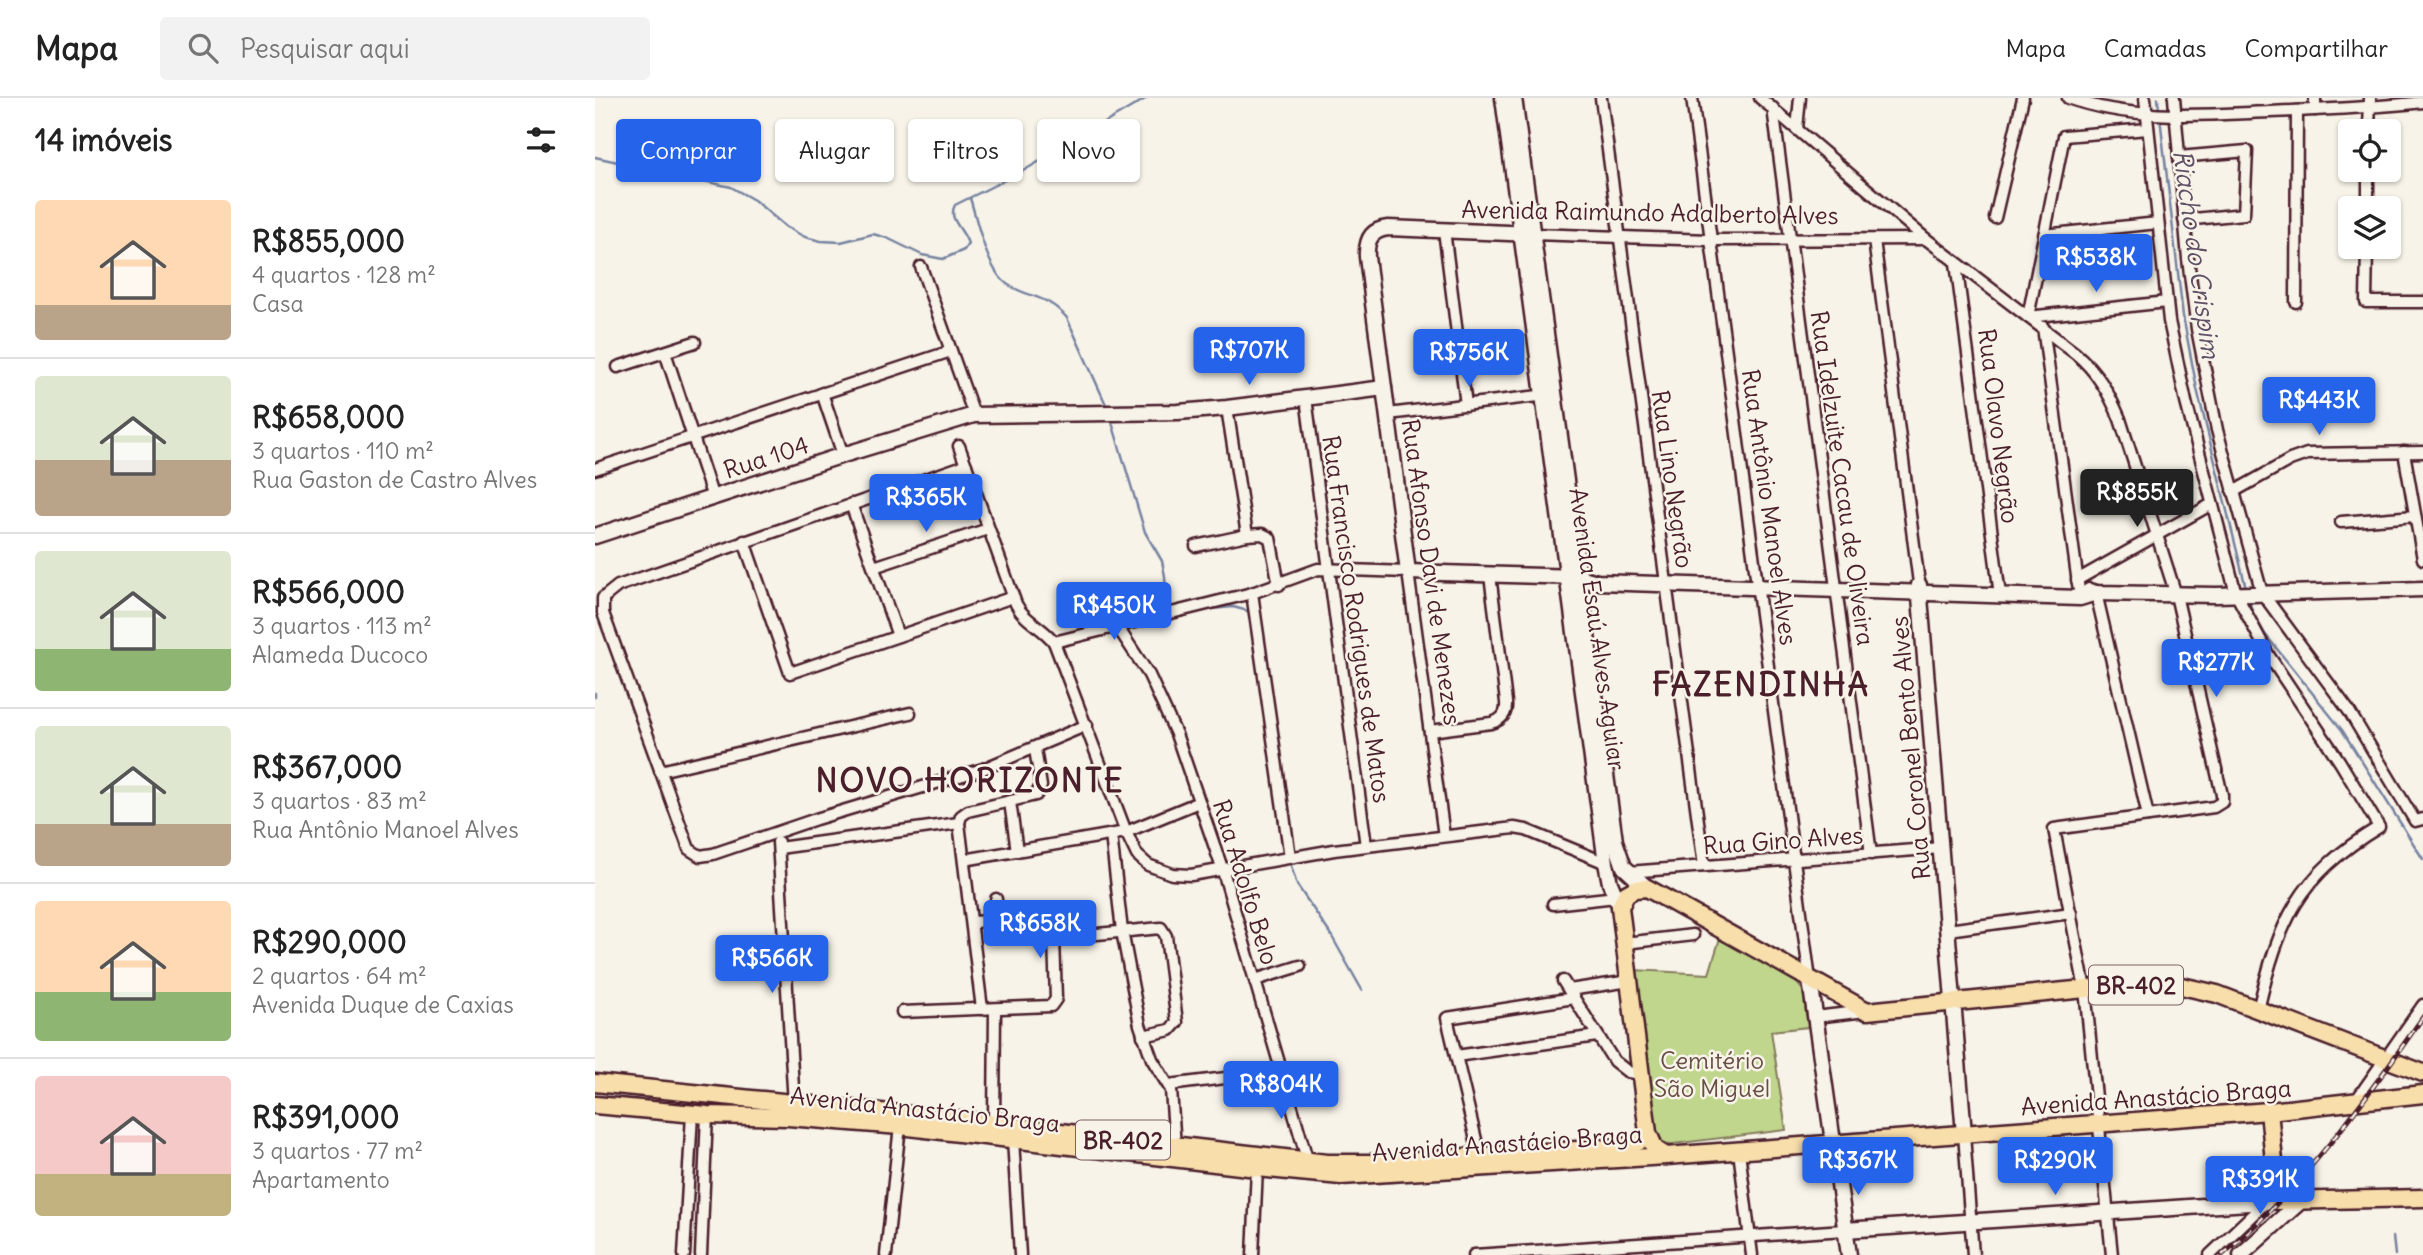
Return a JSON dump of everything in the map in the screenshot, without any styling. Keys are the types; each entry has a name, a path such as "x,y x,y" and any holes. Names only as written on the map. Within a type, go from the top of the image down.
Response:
{"main road":[{"path":"1618,902 1630,891 1647,888 1867,1011"},
{"name":"Avenida Esaú Alves Aguiar","path":"1618,902 1648,1133 1655,1149 1665,1156"},
{"name":"BR-402","path":"1867,1011 2085,989 2148,984 2177,985 2217,994 2423,1073"},
{"name":"Avenida Anastácio Braga","path":"595,1083 994,1124 1308,1162 1387,1168"},
{"name":"Avenida Anastácio Braga","path":"595,1105 900,1126 1341,1176 1387,1168 1665,1156 2099,1124 2269,1111 2423,1094"},
{"path":"2269,1111 2272,1201 2423,1198"},
{"name":"Avenida Anastácio Braga","path":"1482,1163 1624,1147 1638,1143 1648,1133"}],"street":[{"name":"Avenida Esaú Alves Aguiar","path":"1503,98 1527,234 1593,719 1616,849 1628,873 1647,888"},
{"name":"Avenida Esaú Alves Aguiar","path":"1514,98 1527,234"},
{"name":"Rua Lino Negrão","path":"1601,98 1704,866"},
{"name":"Rua Antônio Manoel Alves","path":"1692,98 1849,1255"},
{"path":"1760,98 1926,239 2043,327 2094,371 2109,394 2120,419 2176,595 2222,802 2214,807 2054,829 2085,989 2112,1255"},
{"path":"1797,129 1800,98"},
{"path":"1995,218 2023,98"},
{"path":"2068,98 2105,108 2175,116 2315,110 2369,102 2423,102"},
{"path":"2145,98 2167,302 2181,377 2235,594 2269,656 2340,762 2379,827 2334,858 2299,898 2273,949 2258,1010"},
{"path":"2174,98 2184,220 2197,329 2217,430 2262,593 2344,703 2419,820"},
{"path":"2315,98 2315,110"},
{"name":"Rua Idelzuite Cacau de Oliveira","path":"1773,108 1871,854"},
{"path":"2296,302 2297,111"},
{"path":"2028,317 2064,136 2148,129"},
{"path":"2179,157 2246,151 2244,214 2184,220"},
{"path":"2044,235 2158,223"},
{"name":"Avenida Raimundo Adalberto Alves","path":"1374,232 1388,228 1710,240 1926,239"},
{"path":"1444,230 1466,405"},
{"name":"Rua Afonso Davi de Menezes","path":"1374,232 1369,239 1367,251 1444,836"},
{"name":"Rua Coronel Bento Alves","path":"1874,240 1919,588 1973,1255"},
{"path":"2367,259 2366,302 2423,302"},
{"name":"Rua Olavo Negrão","path":"1956,263 1999,591"},
{"path":"921,267 974,415"},
{"path":"2028,317 2167,302"},
{"path":"2043,327 2078,589"},
{"path":"618,368 695,342"},
{"path":"595,469 951,351"},
{"path":"665,352 713,498"},
{"name":"Rua 104","path":"595,536 974,415 1110,414 1227,408 1384,388"},
{"path":"822,393 843,455"},
{"path":"1388,414 1549,395"},
{"name":"Rua Francisco Rodrigues de Matos","path":"1305,398 1366,846"},
{"path":"1227,408 1247,535"},
{"path":"959,446 1013,597 1024,618 1044,631 1054,642 1126,832 1137,855 1155,869 1181,875 1223,871 1290,857 1499,829 1526,830 1628,873"},
{"path":"2404,452 2423,559"},
{"path":"2233,492 2290,460 2307,454 2423,452"},
{"path":"966,465 618,586 603,598 603,613 689,849 696,855 706,856 963,776 1035,749 1087,725"},
{"path":"851,504 898,636"},
{"path":"2078,589 2157,535 2212,504"},
{"path":"2341,522 2415,516"},
{"path":"874,567 988,529"},
{"path":"1196,547 1262,534 1270,538 1279,585"},
{"path":"744,541 790,673 1013,597"},
{"path":"1054,642 1252,593 1279,585 1307,572 1330,568 1573,577 1597,582 1665,580 1999,591 2078,589 2097,593 2176,595 2423,589"},
{"path":"1430,731 1491,723 1500,720 1505,714 1506,702 1490,575"},
{"path":"1252,593 1290,857"},
{"path":"2097,593 2148,816"},
{"name":"Rua Adolfo Belo","path":"1117,626 1162,702 1199,802 1223,871 1308,1162"},
{"path":"660,771 910,713"},
{"name":"Avenida Esaú Alves Aguiar","path":"1593,719 1606,863 1618,902"},
{"path":"982,1009 960,818 965,813 1036,795 1041,784 1035,749"},
{"path":"1010,802 1017,851"},
{"path":"964,860 1126,832 1199,802"},
{"path":"779,848 959,824"},
{"path":"777,832 794,1104"},
{"path":"1111,835 1122,931 1143,1036 1152,1059 1169,1085 1174,1103 1175,1146"},
{"name":"Rua Gino Alves","path":"1628,873 1941,848"},
{"path":"996,899 997,921"},
{"path":"1553,904 1618,902"},
{"path":"1948,930 2071,913"},
{"path":"902,1012 1048,1007 1054,1004 1056,989 1053,925 1047,917 973,922"},
{"path":"1054,939 1154,928 1164,930 1177,1022 1170,1030 1143,1036"},
{"path":"1625,943 1693,935"},
{"path":"1255,980 1300,966"},
{"path":"1563,981 1618,1066 1628,1072 1641,1074"},
{"path":"1482,1163 1447,1017 1630,981"},
{"path":"2355,1103 2389,1060 2423,1005"},
{"path":"994,1124 995,1009"},
{"path":"1815,1017 1867,1011"},
{"path":"1456,1056 1597,1037"},
{"path":"1169,1085 1282,1071"},
{"path":"684,1255 700,1114"},
{"path":"700,1114 701,1255"},
{"path":"886,1255 900,1126"},
{"path":"1013,1139 1020,1255"},
{"path":"1739,1151 1752,1255"},
{"path":"1253,1255 1257,1168"},
{"path":"1474,1255 2272,1201"},
{"path":"2210,1255 2272,1201"},
{"path":"2241,1255 2301,1201"}],"green space":[{"name":"Cemitério São Miguel","path":"1720,938 1797,983 1803,990 1808,1027 1771,1031 1786,1130 1657,1146 1634,970 1709,974"}],"waterway":[{"path":"595,157 731,187 754,200 786,227 805,237 841,242 873,234 922,255 943,259 964,250 968,244 953,215 955,205 1023,171 1147,98"},
{"name":"Riacho do Crispim","path":"2158,98 2159,110"},
{"name":"Riacho do Crispim","path":"2160,117 2183,316 2197,389 2246,588"},
{"path":"970,198 984,246 995,270 1010,286 1046,301 1067,318 1108,409"},
{"path":"1111,419 1145,532 1162,561 1166,602 1173,610"},
{"name":"Riacho do Crispim","path":"2248,598 2265,634 2342,730 2423,859"},
{"path":"1200,610 1233,607 1248,611 1251,618"},
{"path":"1289,859 1297,885 1331,935 1362,990"},
{"name":"Riacho do Crispim","path":"2393,1237 2395,1255"}],"railway":[{"path":"2222,1255 2252,1229 2306,1172 2354,1112 2423,1017"}],"district":[{"name":"FAZENDINHA","path":"1761,684"},
{"name":"NOVO HORIZONTE","path":"970,780"}]}
